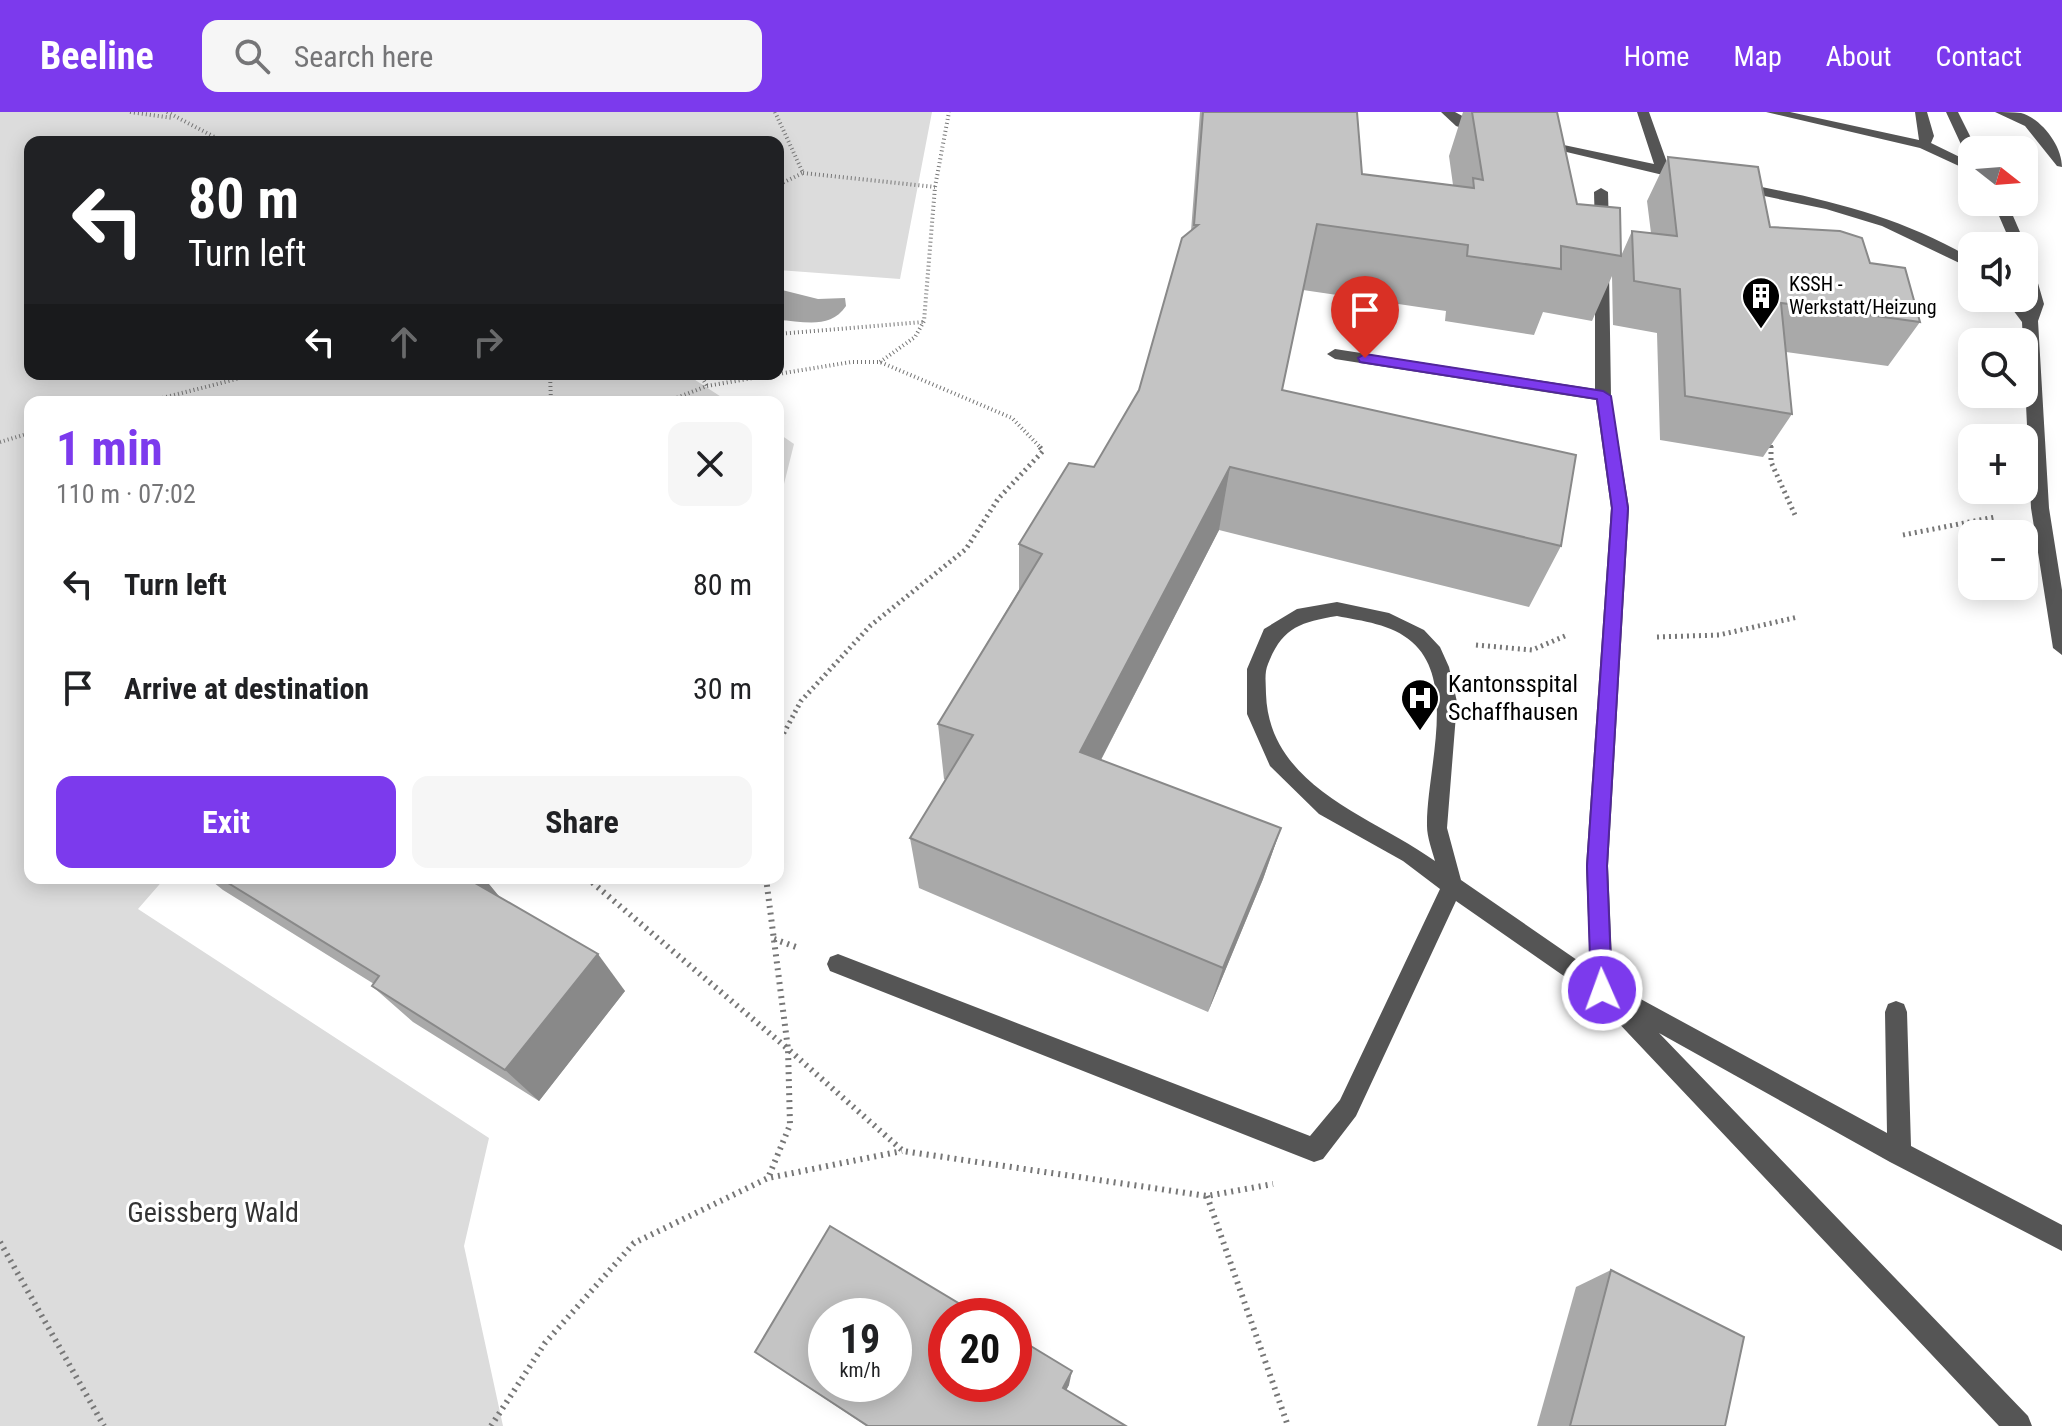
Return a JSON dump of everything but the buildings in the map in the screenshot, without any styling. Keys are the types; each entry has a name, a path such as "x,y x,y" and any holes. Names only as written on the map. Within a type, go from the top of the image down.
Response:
{"street":[{"path":"1447,112 1461,123 1494,134"},
{"path":"1643,112 1663,171"},
{"path":"1772,112 1924,145 1958,161"},
{"path":"1921,112 1927,136 1924,145"},
{"path":"1952,112 1964,136"},
{"path":"2001,112 2018,114 2035,124 2062,163"},
{"path":"1529,142 1847,210 1901,226 1958,256"},
{"path":"1601,192 1603,396 1620,508 1597,866 1602,990 2018,1426"},
{"path":"2023,312 2030,321"},
{"path":"2034,312 2030,321 2040,508 2062,648"},
{"path":"1335,354 1603,396"},
{"path":"2040,508 2062,513"},
{"path":"838,964 1314,1150 1348,1108 1452,886 1437,828 1447,702 1440,667 1433,652 1417,635 1389,620 1337,609 1303,614 1271,634 1256,669 1257,714 1277,760 1326,808 1410,855 1452,886 1602,990 1899,1153 2062,1238"},
{"path":"1896,1012 1899,1153"}],"path":[{"path":"130,112 175,118"},
{"path":"167,112 212,136"},
{"path":"775,112 803,173"},
{"path":"880,362 915,337 924,321 935,187 949,112"},
{"path":"784,182 803,173 935,187"},
{"path":"784,333 924,321"},
{"path":"784,373 851,362 880,362 1012,418 1043,451 998,499 966,549 870,626 801,701 784,733"},
{"path":"170,396 233,380"},
{"path":"704,380 707,386"},
{"path":"681,396 707,386 742,380"},
{"path":"1771,432 1771,462 1795,515"},
{"path":"0,442 24,435"},
{"path":"1903,535 2040,508"},
{"path":"594,884 903,1151"},
{"path":"767,884 788,1049 790,1125 768,1178"},
{"path":"491,1426 545,1343 634,1243 768,1178 903,1151 1207,1196 1269,1187 1314,1150"},
{"path":"1207,1196 1288,1426"},
{"path":"0,1242 104,1426"}],"green space":[{"name":"Geissberg Wald","path":"0,112 932,112 900,279 784,270 784,136 24,136 24,380 695,380 720,396 24,396 24,884 160,884 138,909 489,1138 464,1246 503,1426 0,1426"},
{"path":"784,437 794,444 784,484"}],"shaded area":[{"path":"784,290 818,299 845,298 846,306 840,314 824,321 784,320"}],"place":[{"name":"KSSH - Werkstatt/Heizung","path":"1761,330"},
{"name":"Kantonsspital Schaffhausen","path":"1420,732"}],"route":[{"path":"1365,358 1603,396 1620,508 1597,866 1602,990"}]}
